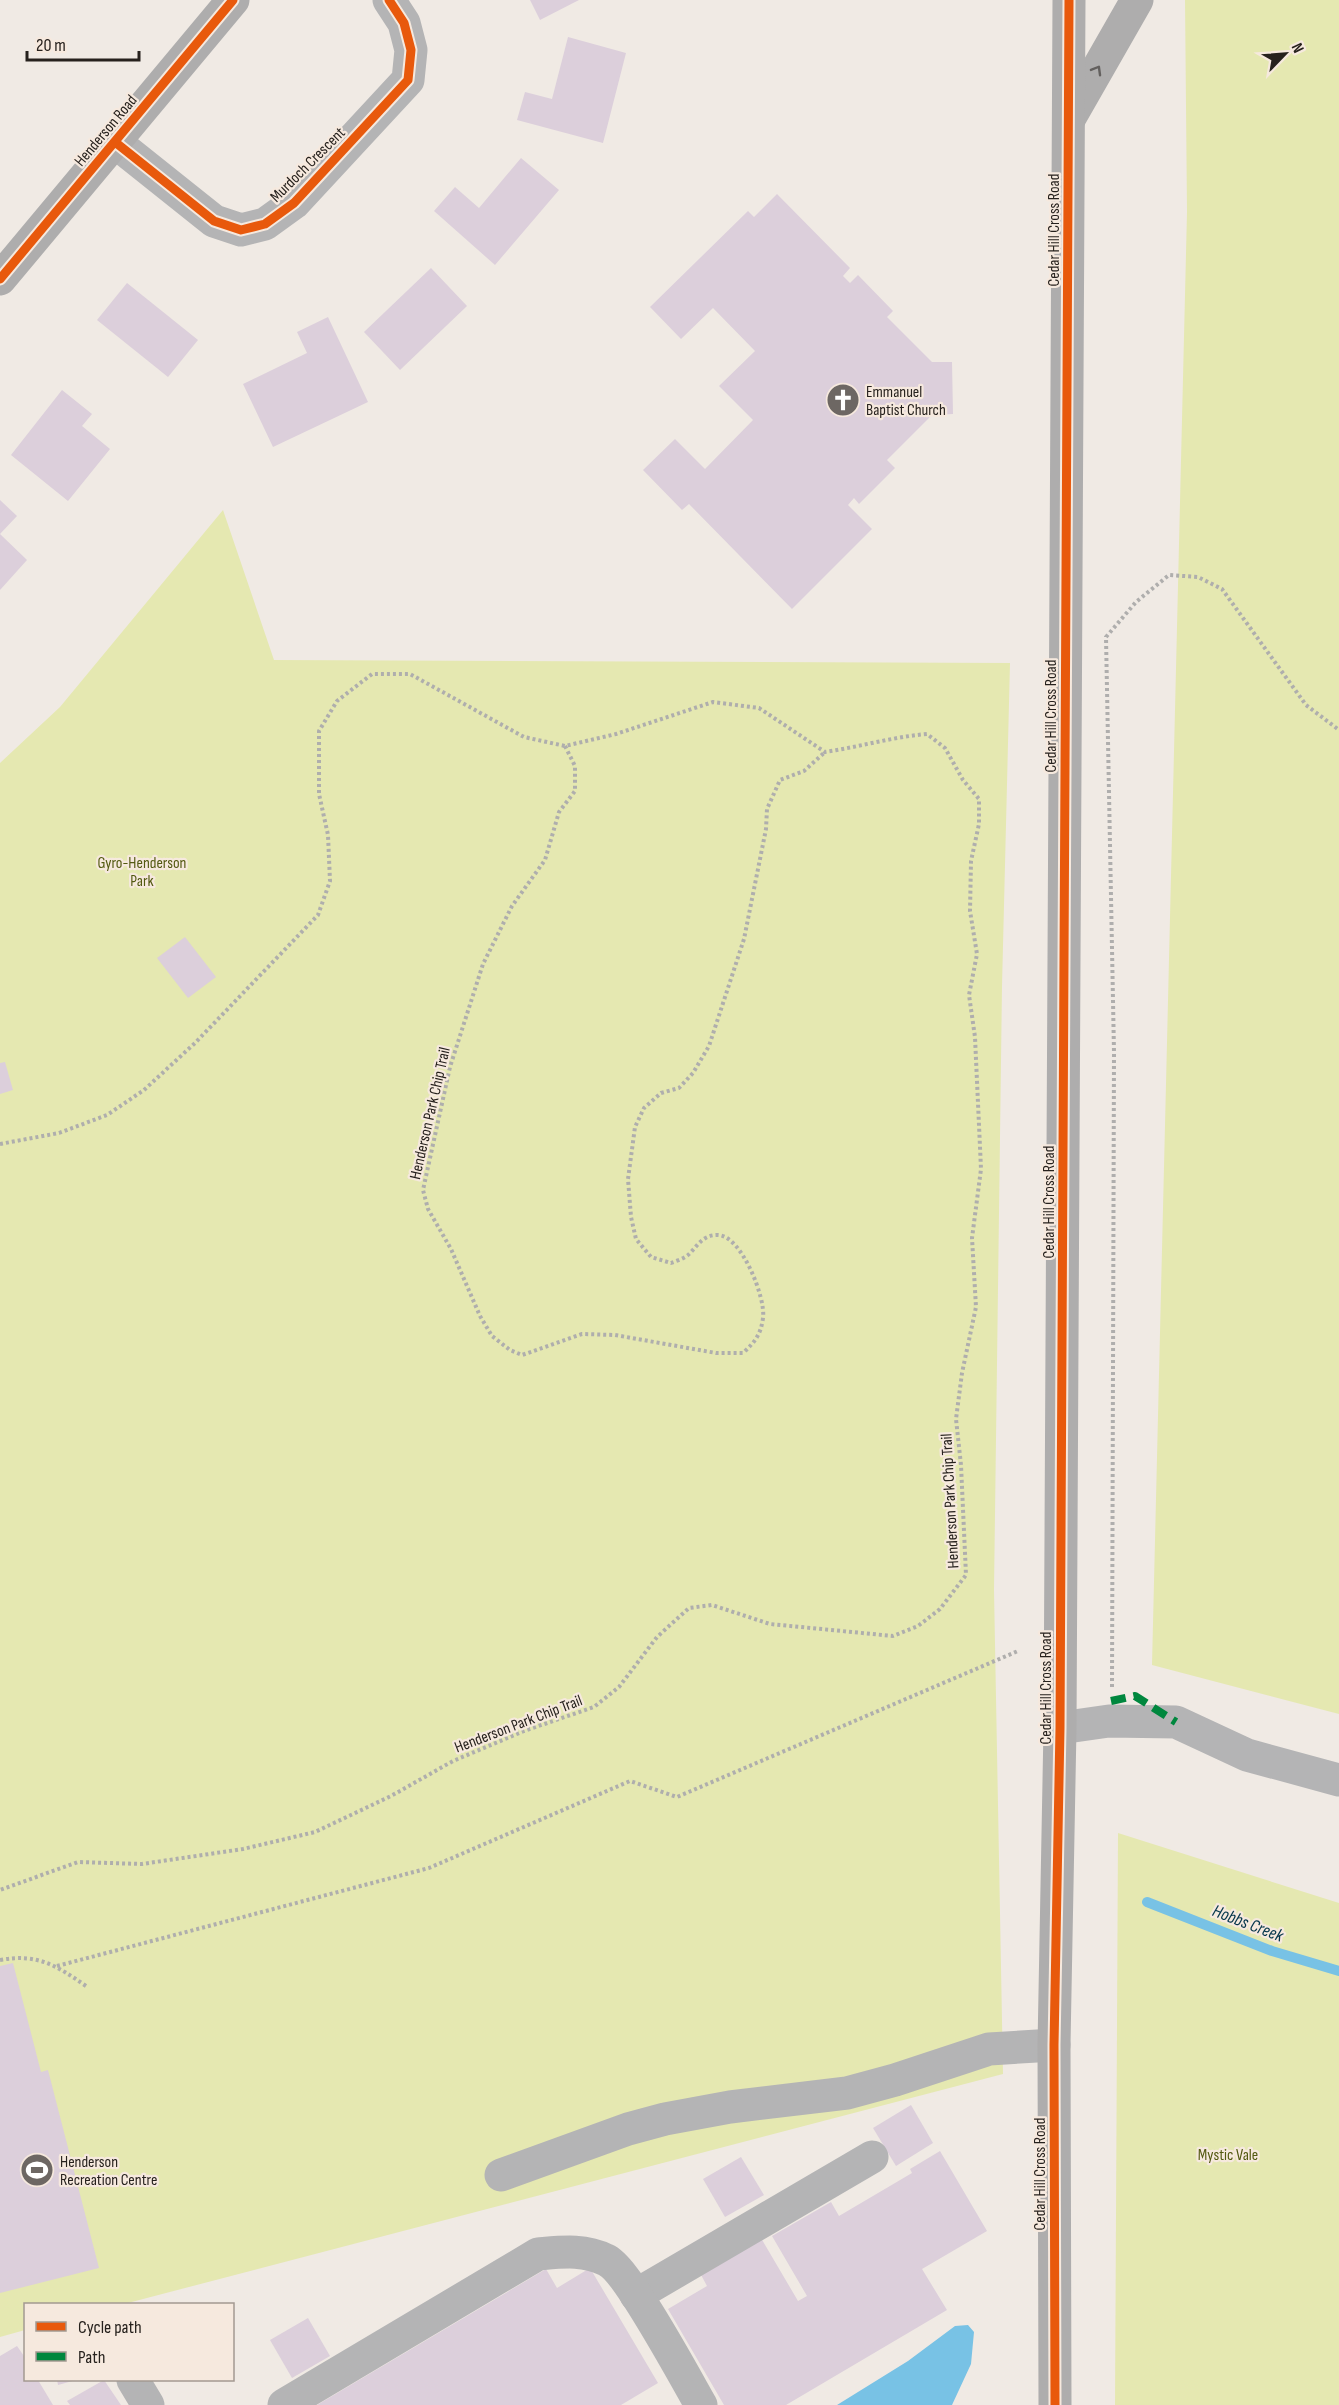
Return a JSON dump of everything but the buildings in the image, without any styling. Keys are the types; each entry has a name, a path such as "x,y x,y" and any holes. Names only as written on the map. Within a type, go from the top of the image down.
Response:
{"main road":[{"name":"Henderson Road","path":"0,279 233,0"},
{"name":"Cedar Hill Cross Road","path":"1055,2405 1054,2045 1060,1728 1069,0"},
{"path":"1068,121 1137,0"}],"street":[{"name":"Murdoch Crescent","path":"115,142 214,221 241,230 265,224 294,203 408,80 411,50 404,23 389,0"},
{"path":"1060,1728 1108,1721 1176,1722 1247,1755 1339,1780"},
{"path":"501,2175 628,2128 664,2119 730,2107 847,2093 989,2049 1054,2045"},
{"path":"636,2295 872,2157"},
{"path":"284,2405 538,2254 578,2251 608,2260 636,2295 701,2405"},
{"path":"134,2381 148,2405"}],"path":[{"path":"1108,1721 1111,1701 1113,1615 1114,1052 1106,637 1136,602 1169,575 1198,577 1222,589 1306,705 1339,730"},
{"path":"0,1144 59,1133 107,1115 144,1090 203,1035 318,915 330,881 328,835 319,794 319,731 337,701 372,674 410,674 524,736 565,746 616,734 713,702 759,708 825,752"},
{"path":"57,1966 429,1868 630,1781 677,1797 1018,1651"},
{"path":"0,1960 19,1958 46,1962 57,1966 86,1986"}],"green space":[{"path":"1185,0 1339,0 1339,1714 1152,1665 1187,212"},
{"name":"Henderson Recreation Centre","path":"223,510 274,660 1010,663 1002,986 994,1590 1003,2074 128,2303 24,2303 24,2330 0,2337 0,763 60,707"},
{"name":"Mystic Vale","path":"1118,1833 1339,1903 1339,2405 1115,2405"}],"water":[{"path":"968,2325 974,2332 971,2364 952,2405 837,2405 908,2361 955,2326"}],"waterway":[{"name":"Hobbs Creek","path":"1147,1902 1272,1951 1339,1971"}],"marked path":[{"path":"1111,1701 1135,1696 1176,1722"}],"cycle path":[{"path":"0,279 233,0"},
{"path":"115,142 214,221 241,230 265,224 294,203 408,80 411,50 404,23 389,0"},
{"path":"1055,2405 1054,2045 1060,1728 1069,0"}],"place":[{"name":"Emmanuel Baptist Church","path":"843,400"},
{"name":"Henderson Recreation Centre","path":"37,2170"}],"park label":[{"name":"Gyro-Henderson Park","path":"142,871"}]}
